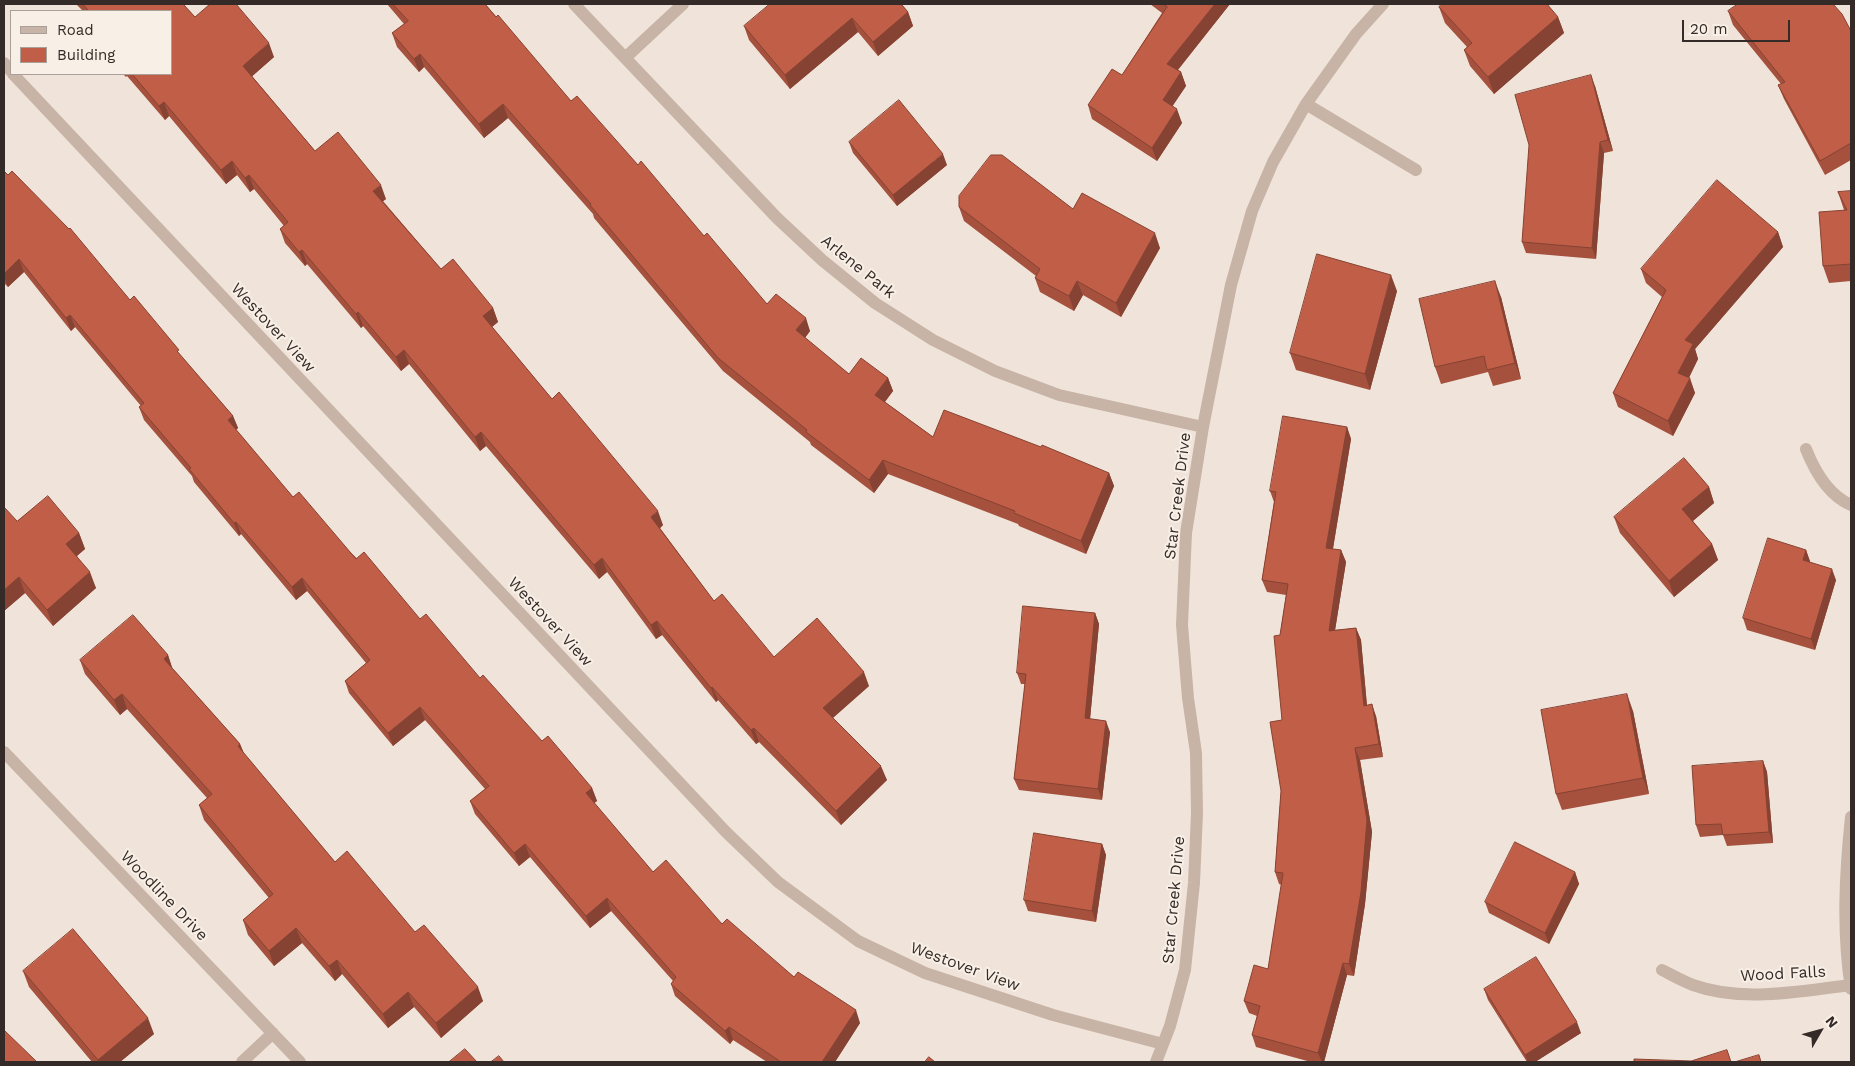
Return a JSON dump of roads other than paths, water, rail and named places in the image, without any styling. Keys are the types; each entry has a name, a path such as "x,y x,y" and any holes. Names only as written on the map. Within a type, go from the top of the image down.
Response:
{"street":[{"name":"Arlene Park","path":"574,4 777,218 822,260 875,303 933,340 995,371 1059,395 1203,427"},
{"path":"626,58 683,4"},
{"name":"Star Creek Drive","path":"1156,1062 1170,1026 1185,970 1194,883 1197,813 1196,753 1188,698 1182,625 1186,533 1203,427 1232,285 1252,212 1274,162 1306,104 1356,34 1383,4"},
{"name":"Westover View","path":"14,75 719,825 778,882 858,941 925,973 1053,1015 1163,1044"},
{"path":"1306,104 1416,170"},
{"path":"1806,449 1815,470 1839,500 1851,505"},
{"name":"Woodline Drive","path":"4,752 300,1062"},
{"path":"1851,817 1846,859 1845,927 1851,987"},
{"name":"Wood Falls","path":"1662,970 1694,985 1730,993 1755,995 1851,987"},
{"path":"242,1062 273,1033"}]}
